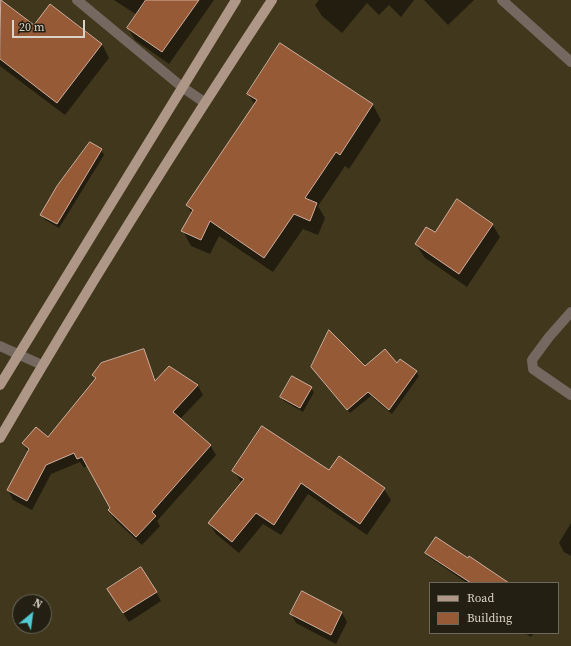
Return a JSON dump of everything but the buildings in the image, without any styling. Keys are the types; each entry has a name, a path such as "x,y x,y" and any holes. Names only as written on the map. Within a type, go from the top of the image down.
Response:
{"main road":[{"path":"0,385 236,0"},
{"path":"0,438 42,365 204,102 272,0"}],"street":[{"path":"77,0 182,87 204,102"},
{"path":"502,0 571,62"},
{"path":"571,312 549,337 532,360 533,369 571,395"},
{"path":"0,346 42,365"}]}
